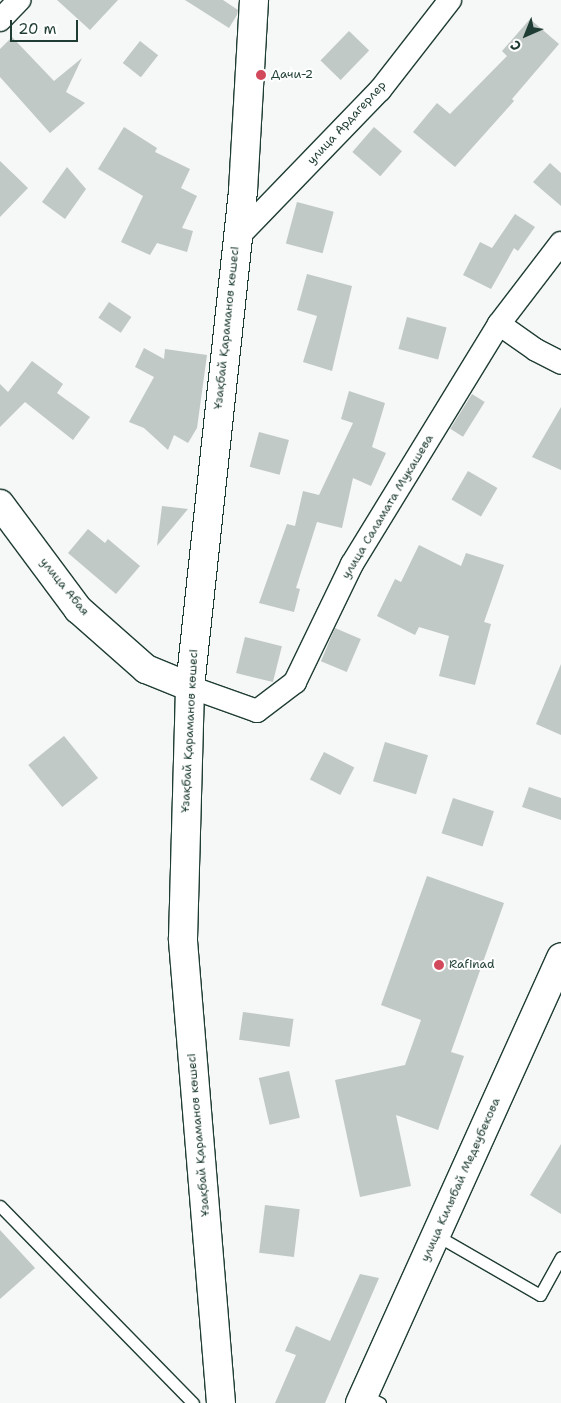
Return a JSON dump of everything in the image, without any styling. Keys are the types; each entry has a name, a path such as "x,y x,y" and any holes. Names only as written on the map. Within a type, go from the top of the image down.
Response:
{"street":[{"path":"0,20 19,0"},
{"name":"Ұзақбай Қараманов көшесі","path":"221,1403 183,939 190,687 236,239 243,192 254,0"},
{"name":"улица Ардагерлер","path":"236,239 380,90 450,0"},
{"name":"улица Саламата Мукашева","path":"190,687 257,711 295,682 352,564 499,324 561,243"},
{"path":"499,324 536,350 561,363"},
{"name":"улица Абая","path":"0,504 78,609 146,669 190,687"},
{"name":"улица Килыбай Медеубекова","path":"368,1400 436,1235 561,957"}],"lane":[{"path":"0,1206 193,1403"},
{"path":"436,1235 540,1296 561,1257"}],"building":[{"path":"57,0 118,0 90,30"},
{"path":"185,0 223,0 238,10 237,15 229,28"},
{"path":"530,19 559,44 512,99 514,101 455,167 413,132 437,103 450,114 507,56 502,51"},
{"path":"349,31 369,50 341,80 321,60"},
{"path":"12,37 54,81 82,58 66,92 85,103 50,133 0,77 0,49"},
{"path":"140,41 158,55 141,77 123,63"},
{"path":"124,127 157,148 155,152 190,169 181,188 197,196 182,228 193,231 187,252 157,243 150,255 121,242 143,196 98,169"},
{"path":"374,127 402,151 380,176 352,152"},
{"path":"0,161 28,188 0,217"},
{"path":"550,163 561,173 561,206 533,182"},
{"path":"67,167 86,189 65,219 42,202"},
{"path":"297,202 334,212 323,253 286,244"},
{"path":"515,214 535,227 518,251 514,248 491,289 463,275 480,242 492,248"},
{"path":"307,274 352,286 332,371 303,362 317,316 297,310"},
{"path":"109,302 131,317 121,333 98,318"},
{"path":"407,317 447,328 438,359 398,349"},
{"path":"144,348 164,359 165,349 207,355 197,428 188,443 174,435 168,450 144,428 129,422 154,377 135,367"},
{"path":"32,361 63,384 57,393 90,417 73,440 25,402 0,427 0,384 8,392"},
{"path":"349,391 385,403 372,447 386,453 371,486 353,478 342,528 317,522 296,588 300,589 294,612 259,603 287,524 295,526 303,491 319,495 353,423 341,419"},
{"path":"472,394 485,402 463,437 450,429"},
{"path":"561,407 561,470 532,457"},
{"path":"259,432 289,440 280,475 250,467"},
{"path":"468,471 497,488 481,517 452,500"},
{"path":"162,506 188,509 157,546"},
{"path":"88,529 105,543 108,539 140,566 116,594 68,553"},
{"path":"419,545 461,566 466,553 504,565 484,622 491,624 475,685 439,676 449,636 419,627 415,635 377,616 395,579 401,582"},
{"path":"335,628 361,639 347,672 321,661"},
{"path":"245,637 282,646 273,682 236,673"},
{"path":"561,664 561,735 536,724"},
{"path":"64,736 98,778 62,807 28,765"},
{"path":"385,742 428,755 416,794 373,781"},
{"path":"324,752 354,767 340,795 310,780"},
{"path":"529,787 561,798 561,820 522,807"},
{"path":"453,798 494,811 482,846 442,833"},
{"path":"427,876 504,903 451,1052 464,1056 438,1130 396,1115 411,1186 360,1197 335,1080 405,1065 421,1020 381,1005"},
{"path":"243,1012 294,1019 290,1047 239,1040"},
{"path":"289,1071 300,1118 270,1125 259,1078"},
{"path":"561,1144 561,1214 530,1195"},
{"path":"265,1205 300,1209 294,1257 259,1253"},
{"path":"0,1230 35,1268 0,1299"},
{"path":"360,1274 379,1278 325,1403 275,1403 296,1355 285,1351 296,1326 330,1341"}],"place":[{"name":"Дачи-2","path":"261,75"},
{"name":"Rafinad","path":"439,965"}]}
